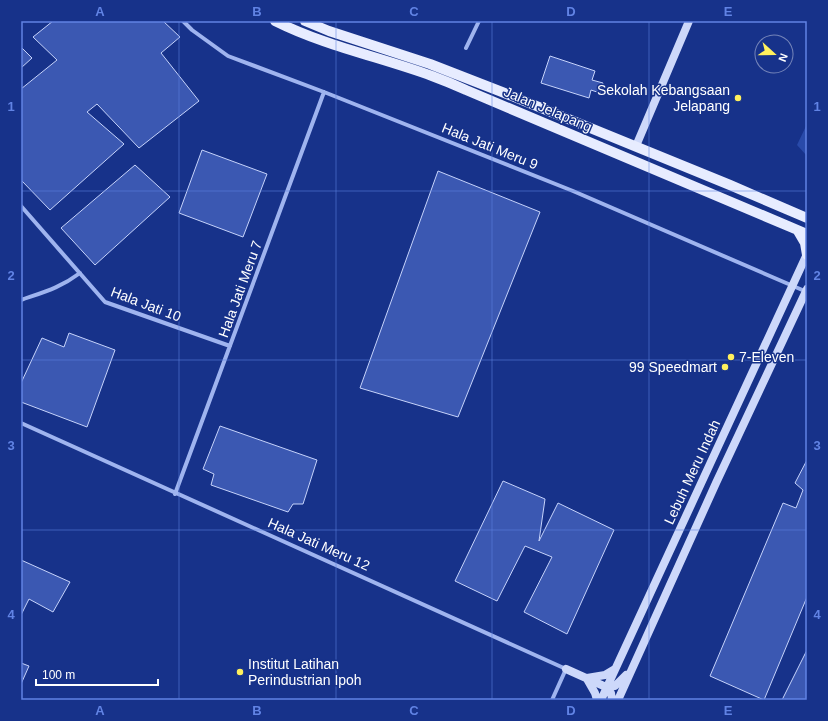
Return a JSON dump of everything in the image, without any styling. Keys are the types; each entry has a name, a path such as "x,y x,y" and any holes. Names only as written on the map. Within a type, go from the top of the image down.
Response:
{"main road":[{"name":"Jalan Jelapang","path":"275,21 325,42 431,76 803,232"},
{"name":"Jalan Jelapang","path":"305,21 329,31 430,64 636,146 807,218"},
{"path":"659,171 641,159 637,153 636,146 689,21"},
{"path":"605,148 623,151 636,146"},
{"path":"803,232 807,254"},
{"name":"Lebuh Meru Indah","path":"601,700 807,254"},
{"name":"Lebuh Meru Indah","path":"618,700 718,477 807,291"},
{"path":"606,687 610,688 617,685 634,664"},
{"path":"597,700 595,693 586,678 601,676 615,669"},
{"name":"Hala Jati Meru 12","path":"566,670 606,687"},
{"path":"606,687 611,693 612,700"}],"street":[{"name":"Hala Jati Meru 9","path":"183,21 192,30 228,56 324,92 573,191 807,291"},
{"path":"466,48 479,21"},
{"name":"Hala Jati Meru 7","path":"175,494 324,92"},
{"name":"Hala Jati 10","path":"21,207 105,302 230,346"},
{"path":"21,300 55,289 80,273"},
{"name":"Hala Jati Meru 12","path":"21,424 566,670"},
{"path":"552,700 566,670"}],"shaded area":[{"path":"807,124 807,156 797,145"}],"building":[{"path":"53,21 163,21 180,37 161,53 199,101 139,148 97,104 87,112 124,144 50,210 21,180 21,89 57,60 33,37"},
{"path":"21,47 32,58 21,68"},
{"path":"550,56 595,71 592,80 603,83 600,93 591,90 589,98 541,83"},
{"path":"202,150 267,174 243,237 179,213"},
{"path":"135,165 170,197 95,265 61,228"},
{"path":"438,171 540,212 458,417 360,388"},
{"path":"69,333 115,350 87,427 21,402 21,383 42,338 64,347"},
{"path":"220,426 317,460 303,504 293,504 288,512 211,485 214,474 203,469"},
{"path":"807,460 807,597 764,700 710,676 783,503 796,508 803,490 795,483"},
{"path":"503,481 545,499 539,541 558,503 614,530 567,634 524,612 552,557 525,546 497,601 455,581"},
{"path":"21,560 70,582 53,612 29,599 21,615"},
{"path":"807,650 807,700 782,700"},
{"path":"21,663 29,666 21,684"}],"place":[{"name":"Sekolah Kebangsaan Jelapang","path":"738,98"},
{"name":"7-Eleven","path":"731,357"},
{"name":"99 Speedmart","path":"725,367"},
{"name":"Institut Latihan Perindustrian Ipoh","path":"240,672"}]}
